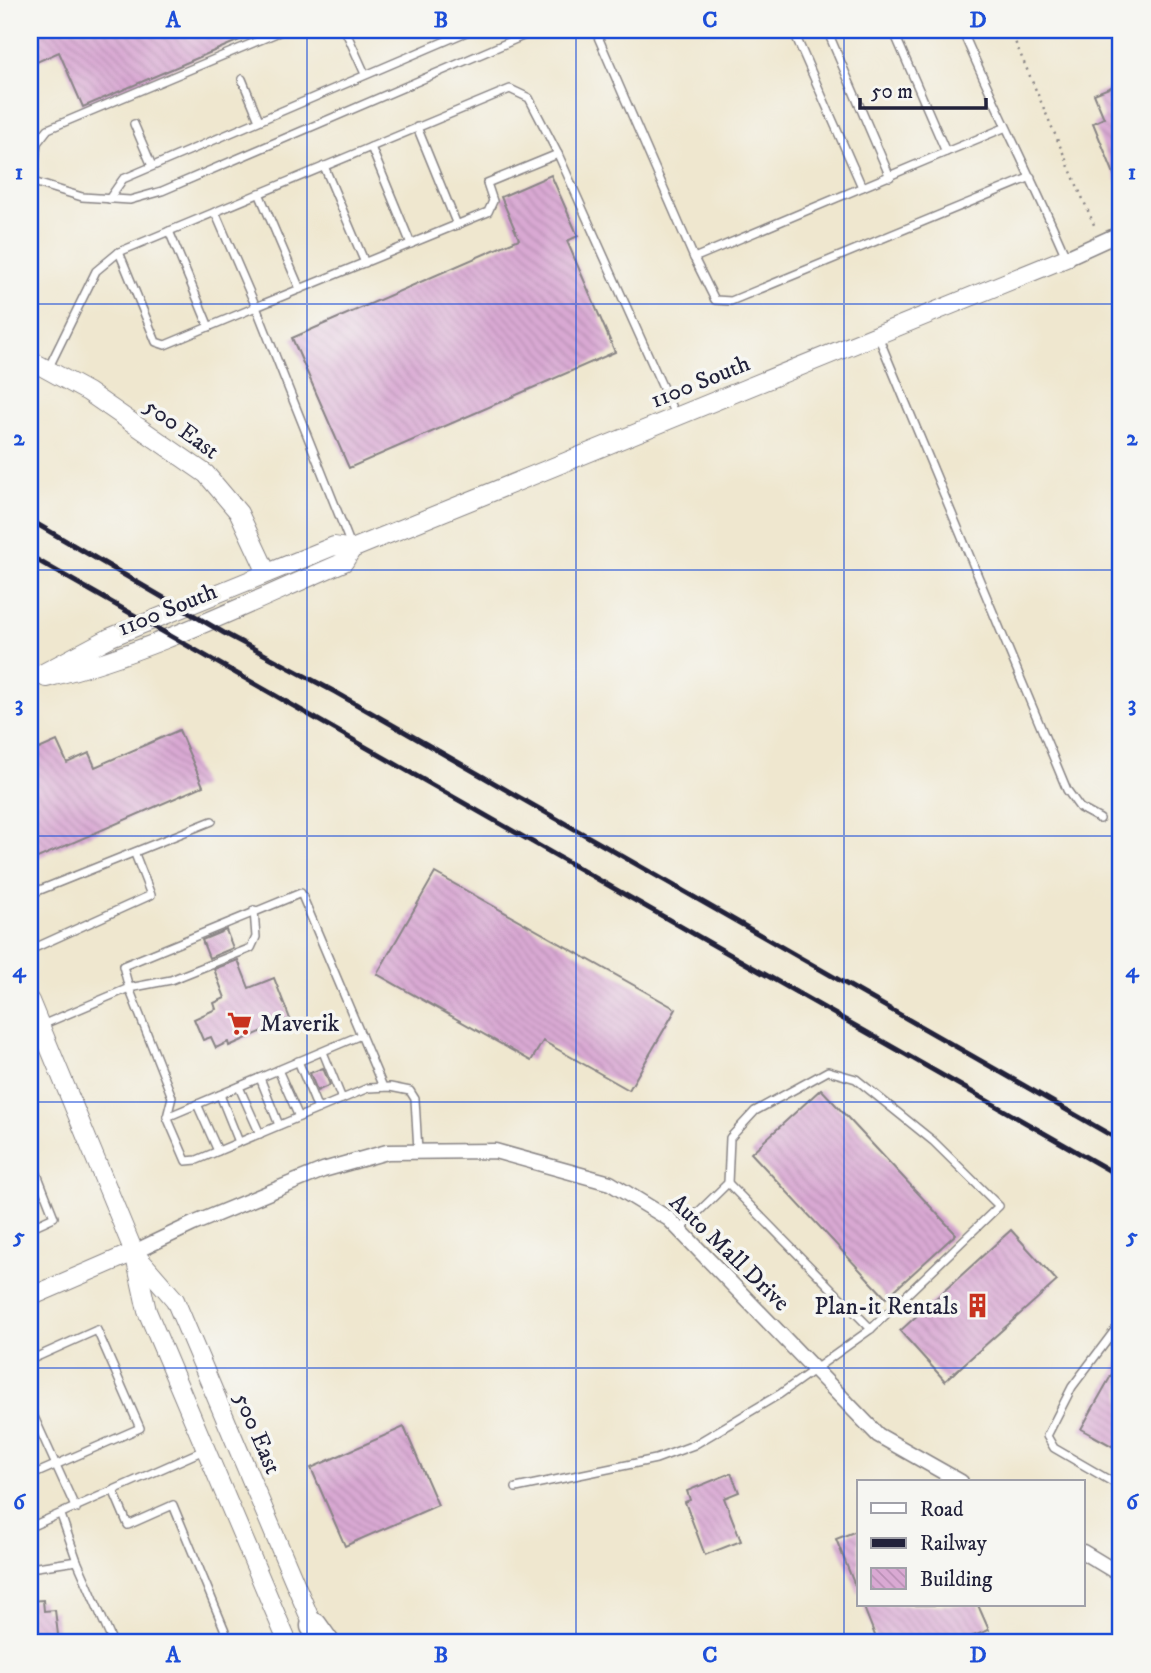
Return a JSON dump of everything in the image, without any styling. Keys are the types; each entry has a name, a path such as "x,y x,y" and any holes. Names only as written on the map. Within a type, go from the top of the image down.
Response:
{"street":[{"path":"1066,258 1121,233"},
{"name":"1100 South","path":"30,681 111,637 267,573 334,546 352,549 1066,258"},
{"name":"500 East","path":"30,360 48,369 206,474 239,513 267,573"},
{"name":"1100 South","path":"30,681 111,659 215,618 344,562 352,549"},
{"name":"500 East","path":"30,1000 35,1028 134,1252 147,1311 288,1643"},
{"name":"Auto Mall Drive","path":"30,1297 193,1224 323,1170 387,1152 495,1151 610,1183 669,1219 878,1435 957,1480"},
{"name":"500 East","path":"134,1252 175,1300 320,1638"},
{"path":"1084,1553 1121,1575"}],"lane":[{"path":"285,30 48,129 37,143 32,181 82,197 130,200 162,191 537,30"},
{"path":"109,199 123,179 471,30"},
{"path":"594,30 715,300 731,302 1031,177"},
{"path":"793,30 862,187"},
{"path":"827,30 890,177"},
{"path":"893,30 946,152"},
{"path":"962,30 1004,128 1031,177 1066,258"},
{"path":"346,32 365,74"},
{"path":"242,79 259,120"},
{"path":"48,369 96,271 119,251 510,89 529,98 558,154 676,418"},
{"path":"134,124 152,166"},
{"path":"417,127 457,225"},
{"path":"694,258 1004,128"},
{"path":"371,146 411,244"},
{"path":"119,251 156,342 165,345 488,212 493,201 487,183 558,154"},
{"path":"324,166 365,263"},
{"path":"259,193 300,289"},
{"path":"215,212 256,307 352,549"},
{"path":"169,231 209,327"},
{"path":"877,336 1067,790 1080,808 1100,819"},
{"path":"30,894 212,821"},
{"path":"30,950 151,895 135,853"},
{"path":"383,1087 306,898 301,893 254,909 123,966 141,1026 172,1097 167,1117 187,1161 218,1151 368,1088 383,1087 410,1091 415,1099 418,1152"},
{"path":"35,1028 130,988 171,980 251,948 256,937 254,909"},
{"path":"167,1117 361,1035"},
{"path":"323,1052 342,1099"},
{"path":"298,1061 318,1109"},
{"path":"278,1070 299,1117"},
{"path":"516,1489 656,1459 694,1445 780,1394 871,1329 999,1206 933,1141 856,1079 828,1071 755,1111 730,1138 728,1183 679,1230"},
{"path":"260,1078 279,1125"},
{"path":"239,1087 260,1134"},
{"path":"220,1095 239,1142"},
{"path":"197,1104 218,1151"},
{"path":"30,1157 54,1217 30,1228"},
{"path":"728,1183 871,1329"},
{"path":"1121,1322 1072,1387 1046,1436 1054,1448 1121,1487"},
{"path":"30,1360 97,1330 140,1428 30,1476"},
{"path":"30,1408 76,1509"},
{"path":"30,1527 76,1509 204,1450"},
{"path":"114,1492 128,1525 173,1505 228,1637 214,1643"},
{"path":"61,1515 77,1561 113,1643"},
{"path":"30,1568 77,1561"}],"path":[{"path":"1010,30 1095,227"},
{"path":"1112,269 1121,265"}],"building":[{"path":"30,30 263,30 83,107 59,52 30,65"},
{"path":"1121,83 1121,191 1093,123 1104,118 1094,94"},
{"path":"551,175 578,236 567,241 615,352 349,468 292,338 519,239 501,197"},
{"path":"179,730 203,786 33,860 30,852 30,753 57,741 67,763 89,753 95,767"},
{"path":"435,873 676,1009 629,1090 543,1041 531,1061 377,974"},
{"path":"226,930 233,948 209,958 202,940"},
{"path":"238,960 249,988 274,978 290,1019 229,1046 228,1042 216,1048 211,1037 203,1040 194,1019 216,1009 214,1003 225,998 214,969"},
{"path":"323,1068 330,1085 317,1091 310,1073"},
{"path":"821,1089 956,1234 886,1298 751,1153"},
{"name":"Plan-it Rentals","path":"1011,1230 1057,1281 945,1381 900,1331"},
{"path":"1121,1358 1121,1451 1081,1429"},
{"path":"404,1427 438,1505 345,1546 311,1468"},
{"path":"731,1473 739,1492 724,1498 741,1541 705,1555 685,1502 690,1500 687,1491"},
{"path":"857,1531 857,1591 836,1539"},
{"path":"43,1600 44,1611 55,1610 59,1643 30,1643 30,1601"},
{"path":"863,1606 978,1606 989,1630 956,1643 878,1643"}],"railway":[{"path":"30,520 224,633 335,692 1121,1141"},
{"path":"30,556 1121,1177"}],"place":[{"name":"Maverik","path":"240,1023"},
{"name":"Plan-it Rentals","path":"978,1306"}]}
